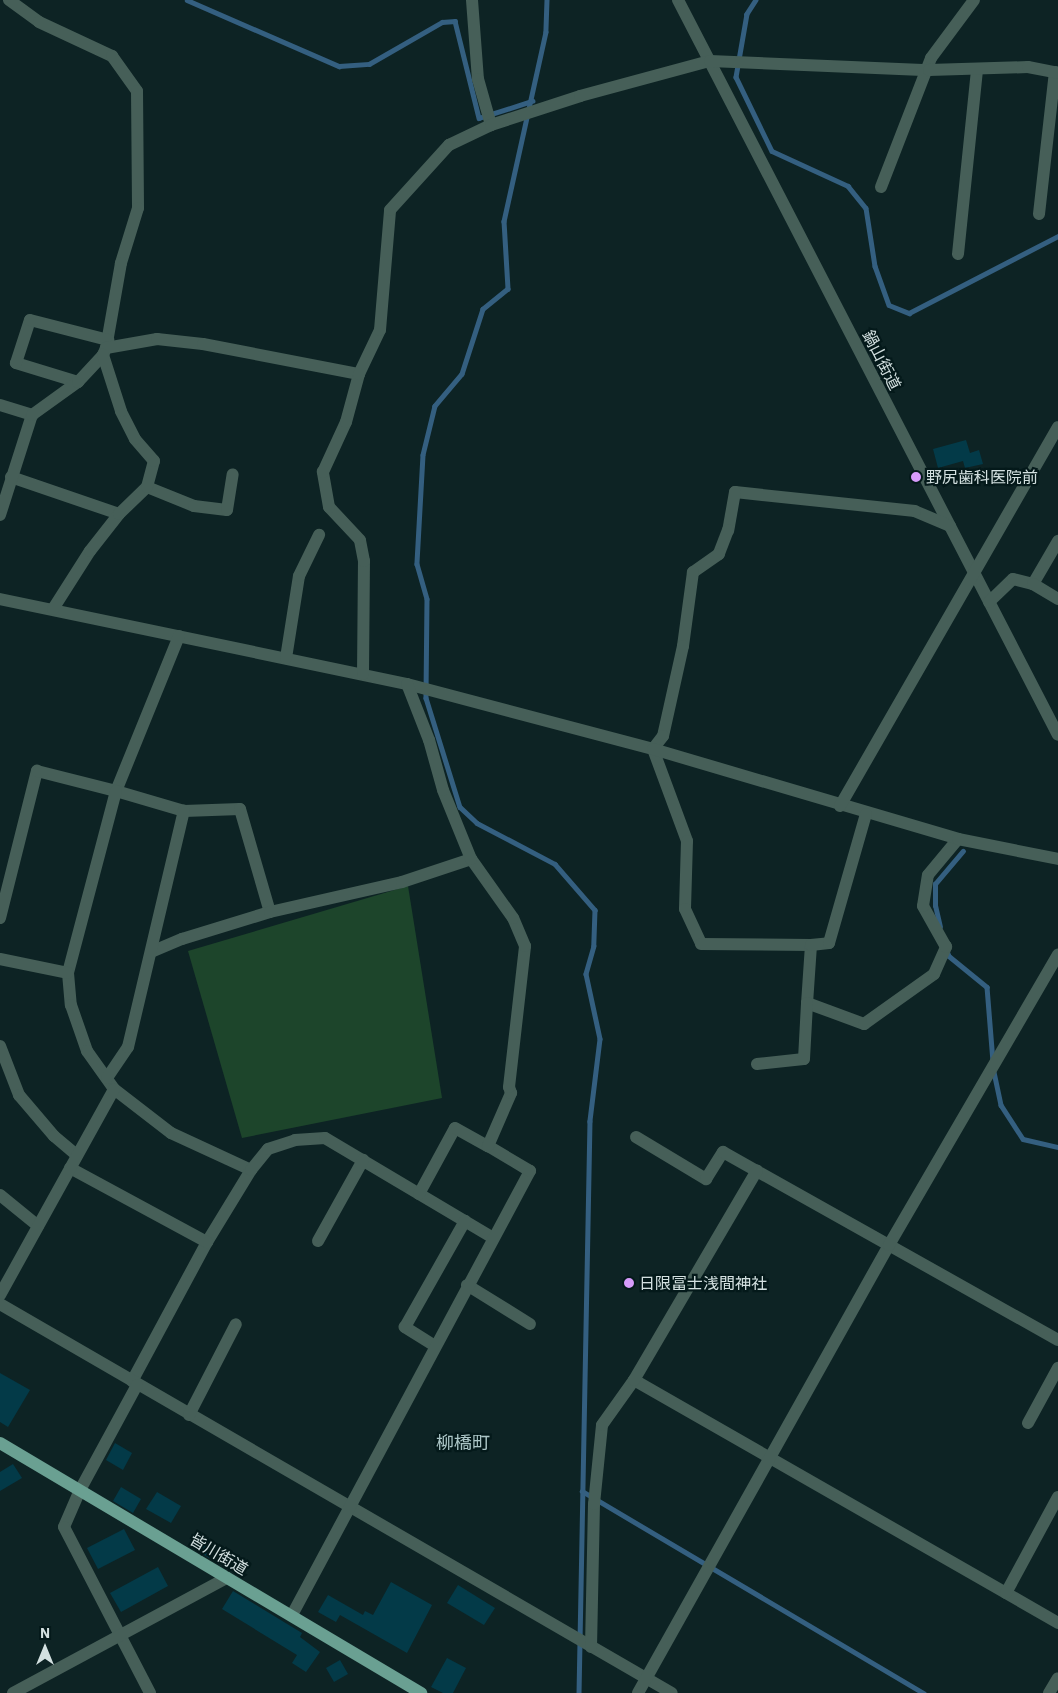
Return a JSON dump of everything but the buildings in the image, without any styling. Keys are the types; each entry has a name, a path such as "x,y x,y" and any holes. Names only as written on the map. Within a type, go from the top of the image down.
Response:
{"main road":[{"name":"皆川街道","path":"0,1443 422,1693"}],"street":[{"path":"9,0 39,22 112,56 137,91 138,208 121,263 106,348 121,411 135,439 154,461 147,487 119,514 90,551 54,609"},
{"path":"472,0 478,79 491,125"},
{"name":"鍋山街道","path":"678,0 1058,735"},
{"path":"881,188 932,58 974,0"},
{"path":"363,674 364,561 360,540 329,507 323,472 346,422 359,374 380,330 390,210 449,144 491,125 580,96 710,61 928,70 1028,67 1057,73 1038,214"},
{"path":"958,254 977,69"},
{"path":"78,382 16,363 30,320 106,348 156,339 359,374"},
{"path":"0,515 32,415 78,382 106,348"},
{"path":"0,405 32,415"},
{"path":"840,806 1058,427"},
{"path":"147,487 194,506 227,510 232,474"},
{"path":"11,477 119,514"},
{"path":"653,749 663,736 683,646 693,572 719,554 728,530 736,492 915,510 950,526"},
{"path":"286,658 299,576 319,535"},
{"path":"1034,584 1058,541"},
{"path":"989,602 1013,578 1034,584 1058,599"},
{"path":"0,599 407,684 653,749 866,814 958,839 1058,859"},
{"path":"179,636 116,791 68,973 71,1005 87,1051 110,1084 171,1132 251,1170"},
{"path":"407,684 428,740 443,790 471,859 513,918 525,946 509,1086 512,1093 488,1146"},
{"path":"653,749 687,842 685,909 701,944 811,945 829,943 866,814"},
{"path":"0,918 37,771 184,811 240,809 270,912"},
{"path":"0,1295 70,1168 128,1047 184,811"},
{"path":"807,1004 864,1024 934,974 946,947 923,906 928,875 958,839"},
{"path":"151,952 182,939 270,912 402,882 471,859"},
{"path":"757,1064 804,1059 811,945"},
{"path":"638,1693 1008,1035 1058,955"},
{"path":"0,959 68,973"},
{"path":"0,1046 19,1095 54,1136 77,1154"},
{"path":"292,1616 466,1285 530,1171 455,1128 420,1194"},
{"path":"636,1137 706,1179 723,1152 1058,1340"},
{"path":"150,1693 118,1636 64,1527 80,1490 207,1242 251,1170 268,1149 295,1140 326,1138 492,1237"},
{"path":"318,1241 363,1160"},
{"path":"70,1168 207,1242"},
{"path":"589,1646 598,1445 602,1425 634,1380 757,1170"},
{"path":"0,1195 38,1226"},
{"path":"435,1346 405,1327 465,1221"},
{"path":"466,1285 530,1324"},
{"path":"0,1304 348,1508 672,1693"},
{"path":"189,1415 236,1324"},
{"path":"1028,1423 1058,1368"},
{"path":"634,1380 1058,1623"},
{"path":"1006,1593 1058,1496"},
{"path":"13,1693 227,1578"},
{"path":"1049,1693 1058,1678"}],"green space":[{"path":"408,886 442,1098 242,1138 188,951"}],"waterway":[{"path":"187,0 339,66 369,64 442,22 455,21 479,118 532,101"},
{"path":"547,0 546,32 504,221 508,289 483,309 462,374 435,406 423,455 417,564 427,599 426,698 460,807 477,823 555,864 595,910 594,946 586,974 600,1039 590,1121 579,1693"},
{"path":"756,0 747,14 736,77 772,151 848,186 866,208 875,266 889,305 909,313 1058,236"},
{"path":"940,927 935,906 935,884 963,851"},
{"path":"947,951 949,956 987,987 993,1061"},
{"path":"994,1072 1001,1105 1023,1139 1058,1147"},
{"path":"582,1491 924,1693"}],"place":[{"name":"野尻歯科医院前","path":"916,477"},
{"name":"日限冨士浅間神社","path":"629,1283"}],"district":[{"name":"柳橋町","path":"463,1443"}]}
